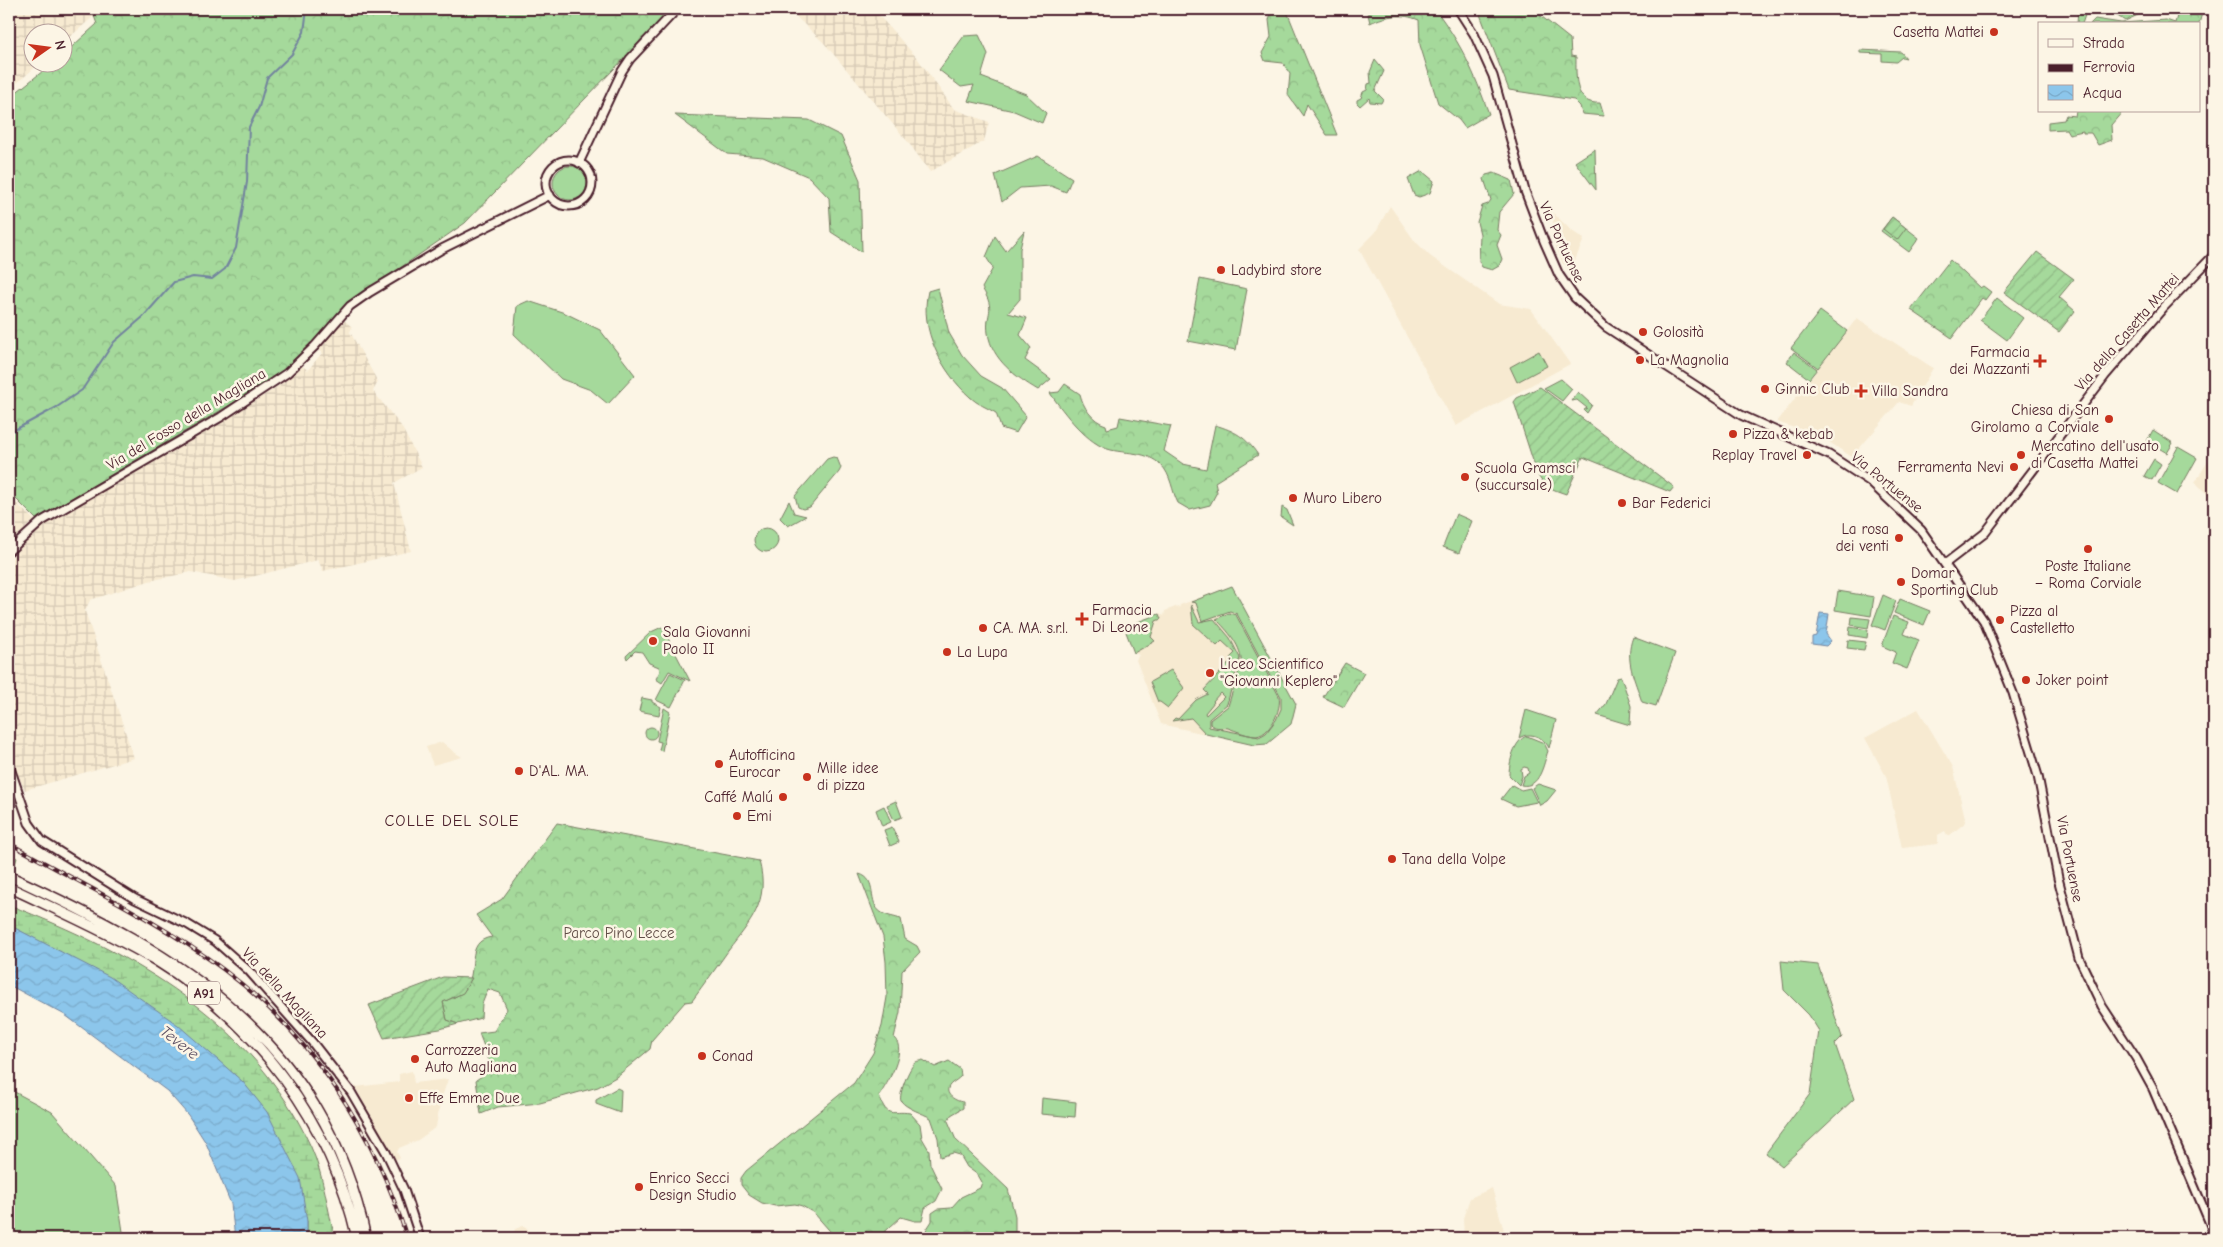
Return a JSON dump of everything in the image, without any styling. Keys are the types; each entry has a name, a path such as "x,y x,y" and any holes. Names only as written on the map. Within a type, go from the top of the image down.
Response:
{"highway":[{"name":"A91","path":"9,876 138,941 191,974 221,998 260,1034 288,1068 317,1112 366,1238"},
{"name":"A91","path":"9,887 146,955 180,976 217,1005 248,1035 286,1081 340,1168 357,1238"}],"main road":[{"path":"579,162 622,71 630,59 677,9"},
{"name":"Via Portuense","path":"1458,9 1474,34 1493,76 1528,200 1557,272 1575,298 1590,315 1610,330 1741,415 1822,452 1857,472 1912,519 1946,564 1988,628 2013,693 2042,790 2061,890 2083,967 2102,1006 2136,1058 2153,1089 2214,1234"},
{"path":"1465,9 1474,34"},
{"path":"564,161 579,162 590,174 592,189 588,196 577,205 569,206 557,202 550,195 546,181 552,168 564,161"},
{"name":"Via del Fosso della Magliana","path":"9,550 42,521 221,417 281,377 315,346 350,306 370,292 442,248 550,195"},
{"name":"Via della Casetta Mattei","path":"1946,564 1985,533 2105,376 2164,307 2214,255"},
{"name":"Via della Magliana","path":"9,765 29,823 42,841 135,899 187,924 215,941 249,970 312,1042 350,1092 386,1152 404,1190 420,1238"}],"shaded area":[{"path":"9,9 102,9 72,35 72,22 22,22 22,72 30,72 9,90"},
{"path":"788,9 873,9 918,59 954,109 989,122 984,141 930,172 908,142 824,43"},
{"path":"1390,206 1414,240 1430,256 1499,304 1531,309 1570,364 1456,426 1359,249 1375,233"},
{"path":"1552,212 1572,231 1584,239 1573,265 1563,264 1556,247"},
{"name":"Villa Sandra","path":"1857,318 1933,368 1911,406 1899,402 1852,457 1823,438 1777,422"},
{"path":"344,320 352,327 350,332 378,382 373,391 401,426 422,467 394,483 411,551 323,571 318,560 235,581 191,572 149,581 90,600 85,611 134,758 25,790 9,756 9,562 21,546 41,527 233,415 280,385 302,366 308,370 322,353 318,349"},
{"path":"2214,452 2214,501 2195,482"},
{"path":"9,496 34,520 9,544"},
{"name":"Liceo Scientifico \"Giovanni Keplero\"","path":"1232,586 1296,704 1291,724 1267,744 1254,745 1161,724 1136,660 1139,655 1134,653 1126,632 1131,630 1129,625 1160,613 1164,616 1165,611 1178,606 1179,608 1180,605"},
{"path":"1918,709 1953,767 1966,822 1950,835 1947,835 1945,831 1938,835 1938,844 1902,848 1886,776 1865,738"},
{"path":"442,742 462,757 433,765 426,747"},
{"path":"412,1071 414,1083 448,1079 440,1103 436,1127 418,1140 399,1148 397,1152 400,1158 395,1160 355,1087 399,1082 399,1074"},
{"path":"1492,1188 1506,1238 1464,1238 1463,1218 1470,1198"},
{"path":"523,1226 526,1227 533,1238 513,1238 515,1229"}],"green space":[{"path":"102,9 672,9 465,223 358,297 292,366 269,382 36,519 9,492 9,98 42,72 72,72 72,47 97,24 94,16"},
{"path":"1272,9 1286,9 1337,135 1327,135 1307,104 1303,116 1288,95 1290,74 1283,63 1265,61 1262,53 1271,37 1269,20"},
{"path":"1369,9 1435,9 1453,35 1466,59 1489,114 1465,128 1459,120 1438,103 1420,45 1419,20 1406,16 1394,16 1370,23"},
{"path":"1478,9 1532,9 1570,39 1571,56 1576,57 1577,81 1581,95 1592,102 1600,103 1604,116 1582,114 1580,106 1574,100 1509,90"},
{"path":"1605,9 1699,9 1699,14"},
{"path":"2078,9 2085,9 2086,12 2083,22 2077,22"},
{"path":"2122,9 2143,9 2140,14 2125,21 2116,15"},
{"path":"2179,9 2203,9 2203,12 2204,9 2213,9 2209,16 2202,13 2200,22 2175,22"},
{"path":"2095,19 2114,22 2092,22"},
{"path":"2166,20 2172,22 2136,22"},
{"path":"979,35 988,54 981,77 1026,94 1046,113 1042,123 1014,111 968,101 974,85 961,87 939,70 964,36"},
{"path":"1860,50 1901,52 1906,58 1902,57 1896,62 1882,61 1882,54 1860,53"},
{"path":"1375,60 1384,71 1375,91 1383,99 1381,103 1370,102 1369,98 1360,106 1357,100 1361,98 1363,92 1367,90 1368,84 1371,83 1370,72"},
{"path":"2076,112 2122,112 2111,125 2112,140 2098,145 2091,133 2083,133 2083,131 2069,134 2066,129 2048,130 2048,122 2064,120 2066,115 2075,116"},
{"path":"675,115 809,120 841,136 860,180 862,252 831,232 829,198 809,177 763,157 727,154"},
{"path":"1595,149 1596,190 1575,162"},
{"path":"1038,156 1072,178 1066,192 1051,186 1020,188 1002,202 995,175"},
{"path":"570,166 582,171 587,183 582,195 570,200 558,195 553,183 558,171"},
{"path":"1422,171 1434,181 1430,193 1419,197 1414,195 1408,179"},
{"path":"1494,173 1511,180 1514,194 1499,212 1497,230 1501,235 1497,245 1502,259 1499,266 1492,270 1482,267 1479,261 1480,234 1477,222 1482,206 1488,204 1491,200 1484,179 1486,175"},
{"path":"1892,217 1919,238 1909,252 1881,231"},
{"path":"1892,217 1906,228 1897,240 1883,229"},
{"path":"1024,231 1020,249 1020,299 1008,313 1027,318 1020,335 1031,348 1025,360 1051,379 1038,390 1006,367 994,351 990,343 987,326 990,307 982,288 993,268 986,257 995,236 1006,251"},
{"path":"2037,252 2074,279 2059,297 2075,311 2059,332 2004,292"},
{"path":"1950,260 1980,288 1983,286 1991,292 1985,300 1982,298 1952,338 1911,310"},
{"path":"1200,279 1247,289 1236,350 1188,341"},
{"path":"938,288 949,333 962,355 981,376 1002,388 1026,416 1016,433 1001,428 996,413 979,404 960,387 950,375 935,349 930,335 926,305 928,291"},
{"path":"1997,298 2023,318 2007,340 1980,320"},
{"path":"528,301 565,313 600,330 635,375 608,404 591,390 561,379 514,334 517,306"},
{"path":"1820,311 1847,331 1818,368 1791,348"},
{"path":"1539,351 1547,366 1517,382 1510,367"},
{"path":"1794,352 1817,369 1809,379 1787,362"},
{"path":"1561,379 1572,389 1562,401 1544,388"},
{"path":"1065,384 1080,394 1083,404 1089,413 1096,420 1106,425 1107,429 1118,426 1120,417 1171,426 1164,451 1183,464 1206,469 1215,425 1240,436 1258,455 1215,482 1217,492 1210,505 1190,510 1178,503 1167,473 1161,465 1143,455 1102,447 1077,427 1050,393 1059,392"},
{"path":"1540,387 1674,487 1670,492 1583,457 1566,494 1552,489 1545,484 1537,473 1514,402 1517,398"},
{"path":"1578,392 1592,405 1587,413 1584,410 1587,408 1577,400 1571,401"},
{"path":"2153,430 2173,443 2167,453 2147,441"},
{"path":"2178,447 2197,458 2177,494 2158,483"},
{"path":"837,458 841,468 839,472 810,507 803,509 798,507 795,496 827,459"},
{"path":"2154,459 2161,464 2152,480 2144,476"},
{"path":"789,501 794,513 806,516 788,526 780,518"},
{"path":"1282,507 1287,510 1293,525 1281,517"},
{"path":"1456,514 1472,521 1459,553 1443,547"},
{"path":"766,528 775,531 778,540 775,549 766,552 757,549 754,540 757,531"},
{"path":"1232,586 1296,704 1291,724 1267,744 1254,745 1206,734 1191,718 1172,721 1175,718 1178,719 1196,700 1208,694 1204,690 1232,660 1230,658 1235,653 1222,641 1217,646 1193,624 1191,605 1199,622 1214,619 1230,638 1240,658 1227,704 1209,719 1209,727 1259,737 1266,733 1276,720 1281,709 1281,697 1237,614 1230,611 1202,621 1196,603 1191,602","holes":["1220,693 1224,697 1206,715 1205,713"]},
{"path":"1838,591 1874,597 1871,616 1835,610"},
{"path":"1883,595 1896,601 1885,630 1872,625"},
{"path":"1900,599 1930,611 1924,625 1894,613"},
{"path":"1229,613 1236,615 1279,696 1277,715 1270,727 1260,735 1244,734 1210,724 1210,720 1228,706 1241,664 1237,645 1216,619"},
{"path":"1159,614 1161,619 1156,621 1151,637 1155,641 1134,653 1126,632 1131,630 1129,625"},
{"path":"1893,616 1909,622 1904,634 1919,640 1907,669 1892,663 1896,652 1882,646"},
{"path":"1852,617 1870,619 1868,628 1851,625"},
{"path":"662,627 690,681 669,671 662,683 656,679 660,671 659,667 649,663 642,652 635,651 627,659 626,656 651,632"},
{"path":"1850,627 1868,630 1867,638 1849,635"},
{"path":"1633,637 1675,653 1656,706 1642,702 1634,678 1630,662"},
{"path":"1848,640 1866,642 1864,650 1847,648"},
{"path":"1345,663 1364,673 1344,707 1323,697"},
{"path":"1171,670 1184,688 1168,708 1158,702 1150,682"},
{"path":"670,673 685,680 671,707 656,700"},
{"path":"1621,677 1631,706 1630,725 1597,715 1606,704 1617,678"},
{"path":"642,698 652,700 652,702 661,707 659,715 639,711"},
{"path":"664,708 670,712 662,751 659,750 661,742 657,741"},
{"path":"1526,710 1556,720 1549,748 1544,741 1536,736 1528,735 1519,738"},
{"path":"651,727 657,733 651,739 645,733"},
{"path":"1527,736 1544,743 1548,751 1537,780 1527,785 1521,785 1524,776 1529,773 1528,768 1524,767 1521,769 1522,776 1519,785 1509,775 1510,764 1513,752 1519,742"},
{"path":"1538,784 1556,790 1547,801 1540,805 1532,788"},
{"path":"1512,785 1521,790 1530,788 1537,802 1516,806 1501,799"},
{"path":"896,801 902,817 894,820 887,805"},
{"path":"884,806 891,822 882,826 876,810"},
{"name":"Parco Pino Lecce","path":"557,823 759,861 762,875 760,900 751,920 692,1001 685,1002 652,1040 650,1049 616,1077 598,1087 540,1103 498,1107 481,1114 476,1080 491,1070 491,1067 479,1033 494,1031 507,1009 500,993 488,989 482,1004 481,1018 458,1024 447,1020 443,1002 464,991 469,983 473,958 478,944 492,937 476,915 502,899"},
{"path":"892,827 899,842 890,846 884,830"},
{"path":"9,854 17,858 12,873 9,871"},
{"path":"859,874 869,881 877,909 884,914 901,919 905,939 917,946 920,952 902,971 900,1012 894,1038 898,1043 898,1058 891,1076 879,1096 888,1111 910,1113 920,1124 922,1138 929,1150 930,1164 942,1189 936,1201 925,1208 922,1221 901,1217 878,1238 836,1238 814,1213 802,1206 795,1204 775,1206 762,1203 749,1195 741,1185 741,1178 746,1171 854,1083 873,1053 882,1026 887,997 886,962 883,937"},
{"path":"9,905 100,945 144,969 185,996 223,1027 257,1062 286,1102 311,1147 322,1181 335,1238 307,1238 307,1221 35,939 9,925"},
{"path":"1781,961 1818,965 1842,1037 1835,1044 1854,1099 1782,1166 1766,1153 1810,1094 1819,1031 1809,1015 1784,990"},
{"path":"443,977 472,978 463,993 443,1002 447,1020 458,1024 440,1029 384,1038 369,1005"},
{"path":"923,1060 935,1067 949,1061 960,1069 961,1076 949,1086 948,1093 956,1100 963,1102 963,1108 951,1115 948,1121 956,1140 1008,1189 1015,1216 1015,1238 921,1238 932,1221 932,1213 938,1209 951,1208 961,1197 980,1188 982,1182 978,1175 967,1167 960,1155 953,1153 940,1157 938,1138 931,1118 911,1109 901,1101 903,1087 908,1074 916,1062"},
{"path":"617,1088 621,1090 620,1113 596,1104 596,1100"},
{"path":"9,1089 52,1112 116,1186 124,1238 9,1238"},
{"path":"1042,1098 1076,1102 1075,1117 1041,1114"}],"water":[{"path":"1820,613 1829,614 1826,634 1831,641 1826,646 1812,644 1812,637 1816,636"},
{"name":"Tevere","path":"9,925 110,977 178,1025 243,1082 267,1112 300,1178 307,1221 307,1238 235,1238 231,1204 206,1143 188,1115 167,1091 65,1015 9,985"}],"waterway":[{"path":"9,433 57,407 82,390 114,342 143,317 174,282 193,277 212,279 225,269 236,248 247,182 249,127 259,107 267,78 292,54 304,32 307,9"}],"railway":[{"path":"9,843 119,903 199,952 256,996 286,1025 313,1056 359,1125 394,1199 407,1238"}],"place":[{"name":"Casetta Mattei","path":"1994,32"},
{"name":"Ladybird store","path":"1221,270"},
{"name":"Golosità","path":"1643,332"},
{"name":"La Magnolia","path":"1640,360"},
{"name":"Farmacia dei Mazzanti","path":"2040,361"},
{"name":"Ginnic Club","path":"1765,389"},
{"name":"Villa Sandra","path":"1861,391"},
{"name":"Chiesa di San Girolamo a Corviale","path":"2109,419"},
{"name":"Pizza & kebab","path":"1733,434"},
{"name":"Replay Travel","path":"1807,455"},
{"name":"Mercatino dell'usato di Casetta Mattei","path":"2021,455"},
{"name":"Ferramenta Nevi","path":"2014,467"},
{"name":"Scuola Gramsci (succursale)","path":"1465,477"},
{"name":"Muro Libero","path":"1293,498"},
{"name":"Bar Federici","path":"1622,503"},
{"name":"La rosa dei venti","path":"1899,538"},
{"name":"Poste Italiane – Roma Corviale","path":"2088,549"},
{"name":"Domar Sporting Club","path":"1901,582"},
{"name":"Farmacia Di Leone","path":"1082,619"},
{"name":"Pizza al Castelletto","path":"2000,620"},
{"name":"CA. MA. s.r.l.","path":"983,628"},
{"name":"Sala Giovanni Paolo II","path":"653,641"},
{"name":"La Lupa","path":"947,652"},
{"name":"Liceo Scientifico \"Giovanni Keplero\"","path":"1210,673"},
{"name":"Joker point","path":"2026,680"},
{"name":"Autofficina Eurocar","path":"719,764"},
{"name":"D'AL. MA.","path":"519,771"},
{"name":"Mille idee di pizza","path":"807,777"},
{"name":"Caffé Malú","path":"783,797"},
{"name":"Emi","path":"737,816"},
{"name":"Tana della Volpe","path":"1392,859"},
{"name":"Conad","path":"702,1056"},
{"name":"Carrozzeria Auto Magliana","path":"415,1059"},
{"name":"Effe Emme Due","path":"409,1098"},
{"name":"Enrico Secci Design Studio","path":"639,1187"}],"district":[{"name":"COLLE DEL SOLE","path":"452,820"}]}
